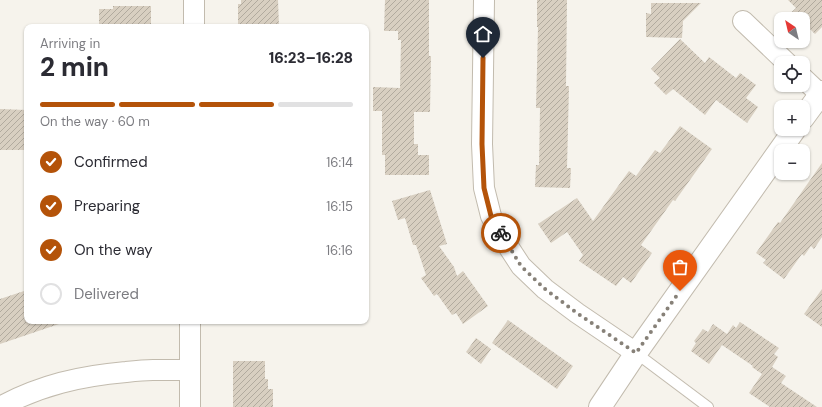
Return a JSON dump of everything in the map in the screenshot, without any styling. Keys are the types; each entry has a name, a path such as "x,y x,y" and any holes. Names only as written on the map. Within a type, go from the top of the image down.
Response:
{"street":[{"path":"194,0 194,24"},
{"path":"484,0 482,144 484,188 491,216 504,240 521,266 545,289 577,313 636,353"},
{"path":"743,20 780,56"},
{"path":"810,84 821,93 810,108"},
{"path":"600,407 636,353 790,136"},
{"path":"190,324 190,407"},
{"path":"0,406 43,388 74,379 152,370 190,370"}],"lane":[{"path":"636,353 708,407"}],"building":[{"path":"241,0 278,0 279,24 238,24 238,4 241,4"},
{"path":"385,0 429,0 429,56 431,56 430,112 414,112 414,144 418,144 418,155 429,155 429,175 385,175 385,155 382,155 382,111 373,111 373,87 400,88 401,40 398,40 398,31 384,31"},
{"path":"537,0 567,0 566,86 569,86 567,168 571,168 570,188 535,187 536,165 539,165 540,108 536,108 538,27"},
{"path":"788,0 822,0 822,27 815,34 810,29 810,12 792,12 796,8"},
{"path":"651,3 701,3 683,21 682,38 646,37 646,13 651,14"},
{"path":"113,6 151,6 151,24 99,24 99,9 113,9"},
{"path":"680,39 705,63 709,57 736,78 740,73 756,85 746,98 758,107 747,123 716,100 705,115 673,89 666,95 654,83 660,78 651,69"},
{"path":"0,109 24,110 24,150 0,150"},
{"path":"680,126 712,149 641,245 652,253 631,283 623,277 616,286 579,261 583,255 567,232 551,243 538,224 577,198 593,221 629,171 636,176 655,150 660,153"},
{"path":"822,163 822,237 814,249 811,246 804,256 802,254 784,279 763,263 766,260 756,253 778,222 780,223"},
{"path":"430,190 447,244 439,246 454,267 457,276 463,271 488,306 463,324 456,313 452,315 437,294 434,296 421,278 426,275 416,245 413,245 405,218 398,220 392,201"},
{"path":"822,289 822,327 804,314"},
{"path":"24,291 24,324 59,324 0,344 0,299"},
{"path":"508,320 573,366 557,389 492,343"},
{"path":"740,322 779,348 774,354 778,357 772,367 786,376 781,383 817,407 770,407 749,393 762,374 752,367 753,366 722,345 709,364 691,351 696,343 694,341 703,329 708,332 713,324 727,334 733,325 736,328"},
{"path":"476,338 491,349 481,364 466,352"},
{"path":"233,361 265,361 265,379 268,379 268,389 273,389 273,407 233,407"}],"way so far":[{"path":"501,233 521,266 545,289 577,313 636,353 680,291"}],"route":[{"path":"483,58 482,144 484,188 491,216 501,233"}]}
